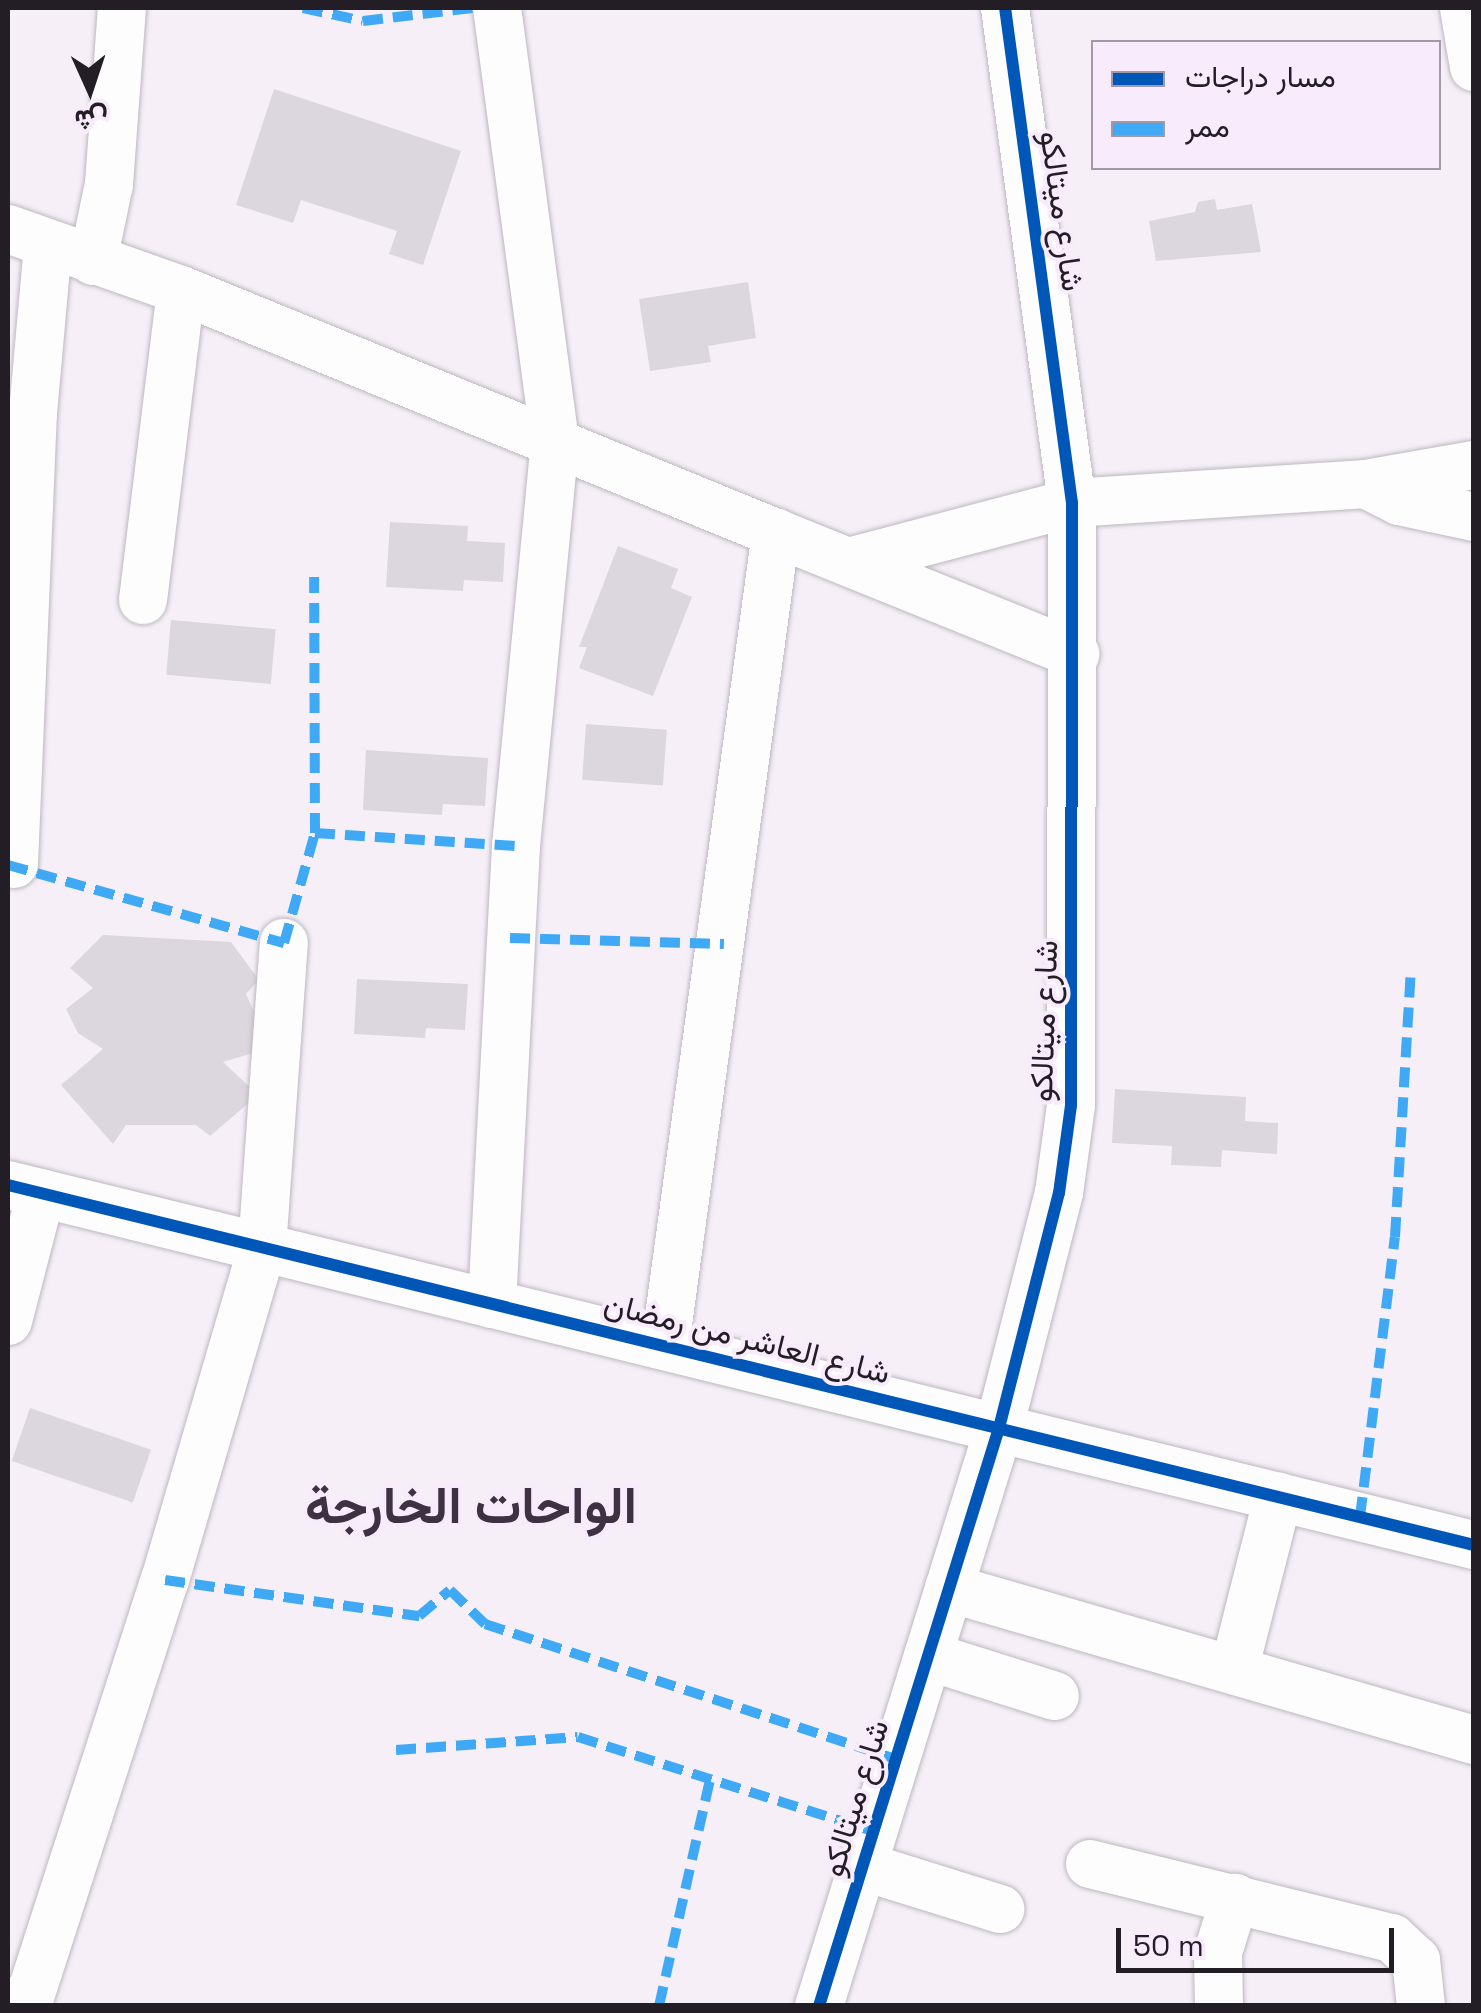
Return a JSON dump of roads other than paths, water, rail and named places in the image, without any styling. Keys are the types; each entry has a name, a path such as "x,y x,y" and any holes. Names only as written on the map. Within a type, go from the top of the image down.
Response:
{"street":[{"path":"93,262 109,184 122,8"},
{"path":"492,1304 516,846 555,442 497,8"},
{"name":"شارع ميتالكو","path":"819,2006 999,1428 1059,1193 1070,1105 1075,654 1072,503 1006,8"},
{"path":"1464,8 1474,67"},
{"path":"14,864 33,413 28,237 180,290 776,533 856,560 1075,654"},
{"path":"143,600 180,290"},
{"path":"856,560 1072,503 1366,484 1474,465"},
{"path":"1366,484 1399,501 1474,516"},
{"path":"665,1346 776,533"},
{"path":"8,2001 27,2006 164,1580 262,1248 284,943"},
{"path":"8,1321 24,1189"},
{"name":"شارع العاشر من رمضان","path":"24,1189 1474,1544"},
{"path":"1234,1670 1278,1496"},
{"path":"949,1588 1474,1740"},
{"path":"928,1656 1055,1696"},
{"path":"1090,1864 1392,1938 1416,1960 1422,2006"},
{"path":"862,1866 1000,1909"},
{"path":"1219,2006 1218,1952 1235,1898"}],"district":[{"name":"الواحات الخارجة","path":"471,1506"}]}
